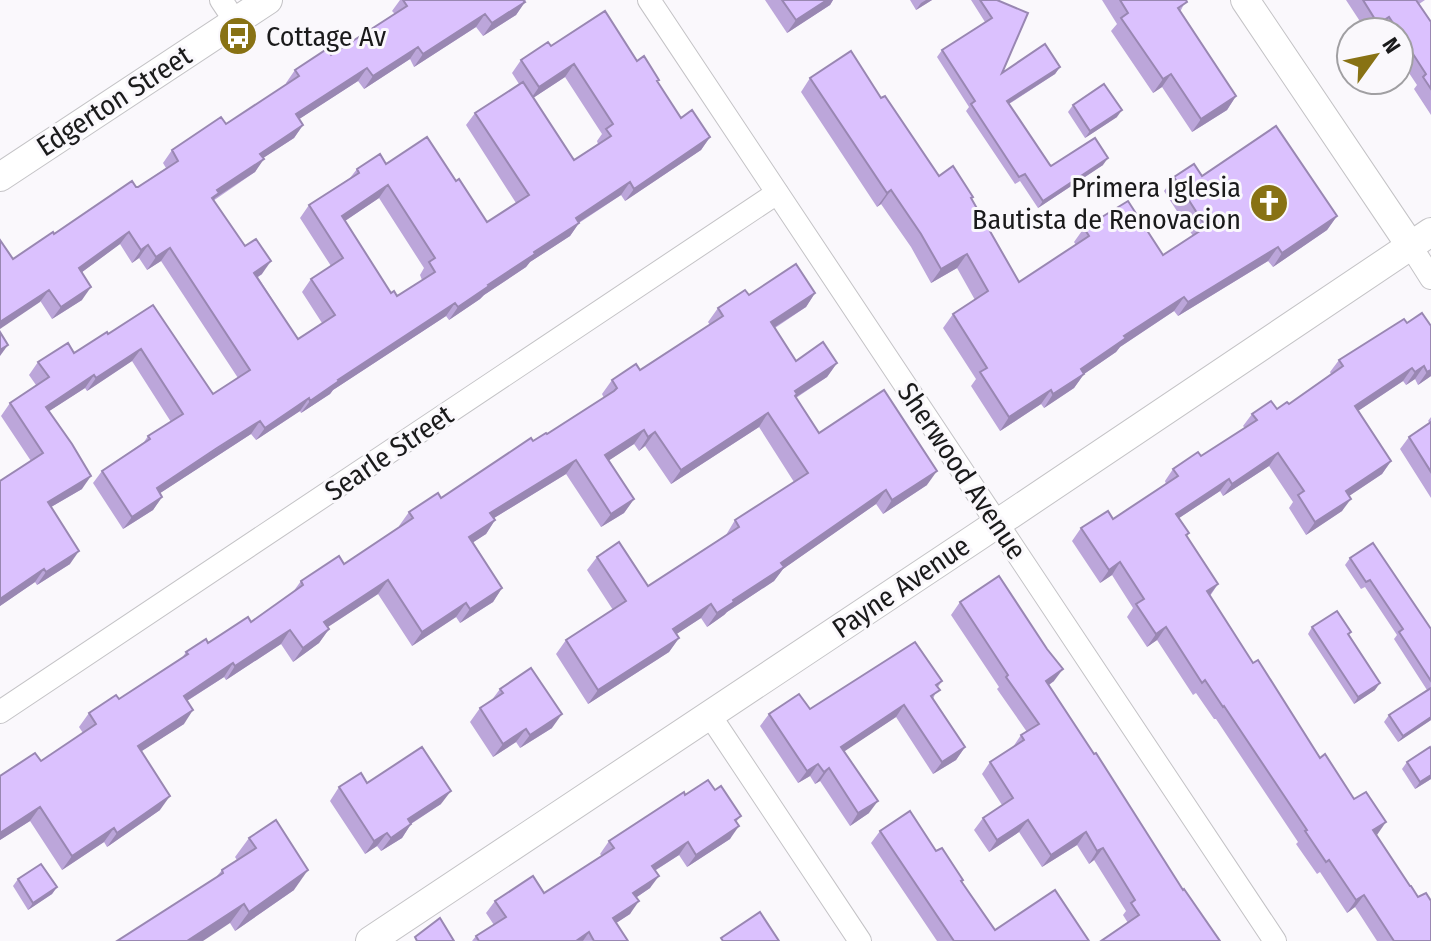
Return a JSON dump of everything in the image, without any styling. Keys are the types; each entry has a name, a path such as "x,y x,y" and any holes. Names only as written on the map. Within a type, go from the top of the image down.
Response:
{"street":[{"name":"Edgerton Street","path":"0,177 228,11 268,0"},
{"name":"Sherwood Avenue","path":"649,0 1275,941"},
{"path":"1245,0 1421,238 1431,278"},
{"name":"Searle Street","path":"0,712 777,193"},
{"name":"Payne Avenue","path":"370,941 1421,238"},
{"path":"709,714 860,941"}],"building":[{"path":"403,0 525,2 492,23 485,14 423,54 418,47 373,76 367,68 296,114 303,125 260,154 264,159 217,190 219,193 212,198 245,246 256,239 271,261 254,273 298,339 335,315 311,279 343,258 309,205 359,173 357,169 380,154 386,164 427,137 487,222 529,195 475,113 523,82 574,160 611,136 606,129 613,124 574,64 539,87 521,60 548,42 551,46 605,11 637,61 644,56 681,118 692,110 710,137 634,189 630,182 576,218 579,223 489,286 458,307 455,303 310,401 309,398 265,428 260,421 217,448 157,488 162,497 132,517 102,471 183,414 141,349 96,378 94,375 46,407 91,476 48,502 79,551 46,572 44,569 0,599 0,481 43,453 10,403 49,377 38,362 68,343 74,353 153,305 213,394 250,370 170,248 156,257 148,245 141,250 129,232 79,268 91,287 61,307 49,290 0,322 0,240 13,259 132,181 138,187 178,161 172,150 221,117 226,124 299,76 295,70 327,49 331,55 407,6","holes":["388,185 435,258 429,262 435,272 397,296 394,291 391,293 342,216"]},
{"path":"782,0 827,0 796,20"},
{"path":"980,0 997,0 1028,13 1002,73 1045,44 1060,67 1007,101 1050,165 1095,138 1108,158 1043,201 1025,174 1019,177 971,104 975,101 942,50 992,18"},
{"path":"1120,0 1186,0 1178,8 1236,96 1201,119 1171,74 1163,79 1121,18 1128,13"},
{"path":"1363,0 1416,0 1431,22 1431,89 1415,57 1415,16 1373,16"},
{"path":"851,51 881,98 885,96 939,176 953,166 1019,282 1089,236 1084,228 1128,201 1163,255 1206,227 1174,177 1194,164 1202,176 1276,126 1337,216 1282,253 1278,247 1188,302 1184,297 1124,336 1126,338 1081,369 1084,374 1053,394 1051,390 1009,417 980,372 987,368 953,314 988,291 967,254 941,269 891,190 887,193 810,78"},
{"path":"1104,84 1122,110 1090,131 1073,105"},
{"path":"796,264 815,293 771,322 796,361 823,342 837,363 795,391 795,396 819,433 884,390 937,471 892,500 886,490 781,563 784,567 734,602 717,613 711,604 673,629 679,638 598,690 566,640 626,601 597,557 619,542 648,586 739,527 735,520 808,473 768,413 681,470 655,432 648,437 644,430 605,455 634,499 611,514 576,460 490,513 495,520 469,537 502,588 470,609 466,603 422,632 388,580 324,622 329,629 303,648 290,630 184,696 193,710 138,746 170,796 117,833 114,828 72,856 40,807 0,833 0,776 35,753 41,761 96,724 89,713 116,695 119,699 206,639 208,643 248,617 251,622 303,585 301,581 339,556 344,564 413,518 409,512 438,493 441,498 531,438 533,441 547,434 614,391 617,388 612,380 636,364 640,370 723,316 718,308 745,290 749,295"},
{"path":"1422,313 1431,326 1431,370 1427,372 1424,366 1415,372 1412,368 1355,406 1391,461 1346,491 1351,499 1315,522 1298,495 1304,491 1278,453 1232,484 1229,479 1176,514 1218,584 1207,591 1253,663 1258,660 1320,758 1325,754 1354,799 1366,792 1386,822 1373,830 1418,897 1426,893 1431,901 1431,941 1394,941 1364,895 1356,900 1329,860 1326,862 1224,706 1205,680 1202,683 1166,627 1156,634 1136,604 1144,599 1120,562 1109,570 1081,528 1108,511 1113,519 1178,476 1173,469 1198,452 1201,456 1257,420 1252,414 1271,401 1277,409 1287,402 1289,404 1343,366 1339,360 1404,319 1407,323"},
{"path":"0,332 8,345 0,350"},
{"path":"1431,422 1431,472 1409,437"},
{"path":"1373,543 1431,629 1431,681 1399,632 1403,629 1370,580 1366,582 1350,558"},
{"path":"999,576 1063,669 1046,681 1220,941 1101,941 1139,915 1131,903 1135,900 1103,848 1097,851 1086,832 1051,855 1028,820 997,840 983,818 1013,798 990,762 1024,740 1021,735 1039,724 960,602"},
{"path":"1337,611 1380,683 1358,697 1312,627"},
{"path":"915,642 942,681 936,685 940,690 931,696 965,747 942,762 904,705 841,747 878,801 858,813 829,768 824,772 818,764 807,771 769,714 799,694 810,709"},
{"path":"531,668 562,714 530,735 526,729 503,744 480,708 503,693 500,689"},
{"path":"1431,688 1431,717 1403,736 1389,715"},
{"path":"422,747 451,791 408,819 411,824 391,838 387,833 374,841 339,787 361,773 367,783"},
{"path":"1430,747 1431,775 1420,782 1407,762"},
{"path":"708,780 715,790 721,786 741,816 735,820 739,826 696,855 688,842 652,866 659,876 633,893 639,901 613,918 628,941 594,941 589,932 576,941 479,941 476,936 506,917 495,901 533,876 544,893 614,848 609,841"},
{"path":"910,811 936,851 942,848 995,930 1055,890 1089,941 954,941 880,831"},
{"path":"276,820 308,870 249,912 244,904 187,941 117,941 223,873 222,870 256,848 249,838"},
{"path":"41,864 57,887 33,903 18,879"},
{"path":"760,912 779,941 723,941 721,938"},
{"path":"440,918 454,941 417,941 415,937"}],"place":[{"name":"Cottage Av","path":"238,36"},
{"name":"Primera Iglesia Bautista de Renovacion","path":"1269,203"}]}
